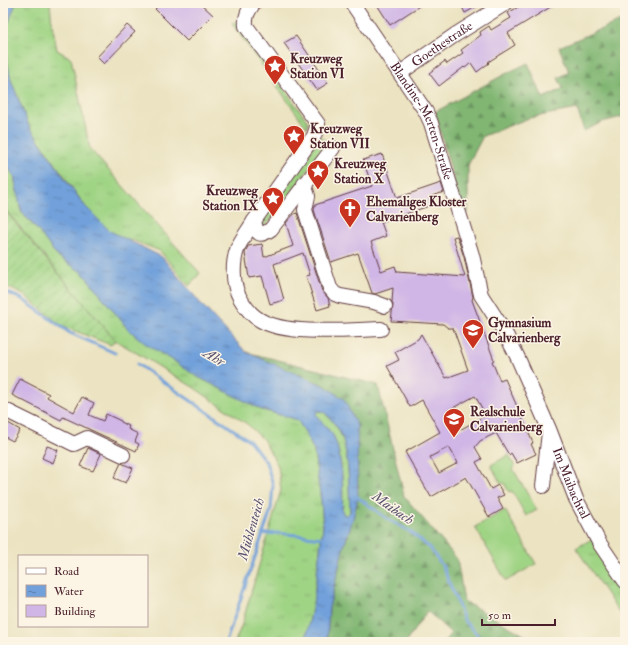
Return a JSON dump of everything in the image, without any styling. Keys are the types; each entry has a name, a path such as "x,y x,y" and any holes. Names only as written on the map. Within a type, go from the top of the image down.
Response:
{"street":[{"path":"254,3 245,18 246,26 318,124 314,136 254,221 238,247 234,261 234,275 238,294 246,308 260,320 284,328 310,331 381,329"},
{"name":"Blandine-Merten-Straße","path":"352,3 432,123 472,255 481,296 494,316"},
{"name":"Goethestraße","path":"400,73 506,3"},
{"path":"254,221 258,233 265,234 271,229 333,148"},
{"path":"304,184 308,196 305,210 330,288 335,294 340,296 374,302 385,306"},
{"name":"Im Maibachtal","path":"494,316 503,329 517,356 549,429 576,499 600,544 625,581"},
{"path":"3,409 74,444 87,438 123,455"},
{"path":"543,486 549,429"}],"green space":[{"path":"16,3 50,3 57,50 71,58 90,149 200,273 189,286 160,251 132,240 128,241 110,231 85,206 29,126 11,80 3,41 3,37"},
{"path":"625,19 625,116 602,122 584,131 577,109 529,118 483,136 468,165 468,213 460,203 435,112 528,63 543,98 563,89 558,78 569,72 559,47"},
{"path":"235,21 308,122 307,128 232,24"},
{"path":"321,136 325,141 325,146 275,216 263,227 262,224 265,214"},
{"path":"3,161 14,176 21,212 40,233 57,256 83,273 128,329 196,376 262,410 298,421 314,451 323,526 313,604 305,642 235,642 242,624 281,490 278,466 263,439 247,424 193,387 115,340 3,207"},
{"path":"3,208 115,340 111,345 62,326 24,295 3,285"},
{"path":"246,352 378,385 404,496 457,559 464,601 534,642 444,642 451,633 427,611 406,642 327,642 329,608 343,549 353,519 357,426"},
{"path":"318,411 324,412 334,423 342,437 346,454 348,474 350,512 347,515 344,515 342,511 342,474 337,445 332,434 317,415 316,413"},
{"path":"509,455 515,467 513,469 537,510 526,516 512,491 509,492 504,483 501,484 491,465"},
{"path":"505,510 536,564 506,581 475,527"},
{"path":"592,539 625,590 625,621 576,548"}],"water":[{"path":"3,3 16,3 3,37"},
{"name":"Ahr","path":"3,41 11,80 29,126 85,206 110,231 162,257 202,305 246,352 325,386 344,399 357,426 358,498 343,549 329,608 327,642 305,642 313,604 323,526 314,451 298,421 262,410 196,376 147,345 128,329 83,273 57,256 21,211 14,176 3,161","holes":["318,411 324,412 332,420 342,437 344,445 348,474 350,512 347,515 344,515 342,511 342,474 337,445 334,437 316,413"]}],"building":[{"path":"162,3 200,3 213,15 187,41 155,9"},
{"path":"376,3 424,3 390,25"},
{"path":"460,3 483,3 465,13"},
{"path":"525,3 557,3 508,33 515,45 488,62 489,63 477,72 471,63 439,86 429,73 445,61 447,64 463,53 461,50 481,35 480,32 489,26 491,30 511,18 508,13"},
{"path":"127,25 135,32 104,64 97,57"},
{"path":"296,36 328,83 317,90 284,43"},
{"path":"382,154 397,198 441,183 444,192 429,197 432,205 381,222 386,236 371,242 381,271 395,266 397,272 465,277 453,237 457,236 464,257 473,297 472,300 494,360 492,361 500,381 505,379 533,443 531,444 536,454 517,463 511,453 509,455 496,433 480,441 475,447 482,459 476,462 491,489 498,485 504,495 497,498 503,509 489,517 466,477 431,497 405,452 440,432 422,400 410,407 387,366 399,360 395,352 418,339 421,334 446,378 468,370 453,328 448,328 443,324 391,321 393,288 375,294 372,293 358,253 331,262 314,210 315,205 372,186 363,160","holes":["475,396 486,415 458,431 447,411","449,447 458,463 439,473 430,457"]},
{"path":"297,213 322,291 328,298 330,306 317,310 306,276 310,275 303,253 274,264 284,300 270,304 262,276 249,278 245,253 248,246 262,244 264,257 293,246 286,223 294,214"},
{"path":"20,379 49,394 47,397 74,412 82,397 94,403 89,415 103,421 106,414 129,426 128,429 138,434 135,442 139,444 136,451 63,417 61,420 12,395"},
{"path":"3,420 20,430 13,441 3,436"},
{"path":"47,446 58,450 53,463 42,458"},
{"path":"88,448 101,454 93,471 80,466"},
{"path":"121,463 133,468 126,483 114,478"}],"waterway":[{"name":"Mühlenteich","path":"3,291 22,299 70,333 115,353"},
{"name":"Mühlenteich","path":"137,364 250,441 266,462 273,485 271,510 226,642"},
{"name":"Maibach","path":"356,496 389,520 409,531 430,548 443,567 465,622 476,633 482,642"},
{"path":"262,534 278,533 324,538"}],"place":[{"name":"Kreuzweg Station VI","path":"275,86"},
{"name":"Kreuzweg Station VII","path":"294,156"},
{"name":"Kreuzweg Station X","path":"318,190"},
{"name":"Kreuzweg Station IX","path":"273,218"},
{"name":"Ehemaliges Kloster Calvarienberg","path":"350,228"},
{"name":"Gymnasium Calvarienberg","path":"473,350"},
{"name":"Realschule Calvarienberg","path":"454,438"}]}
